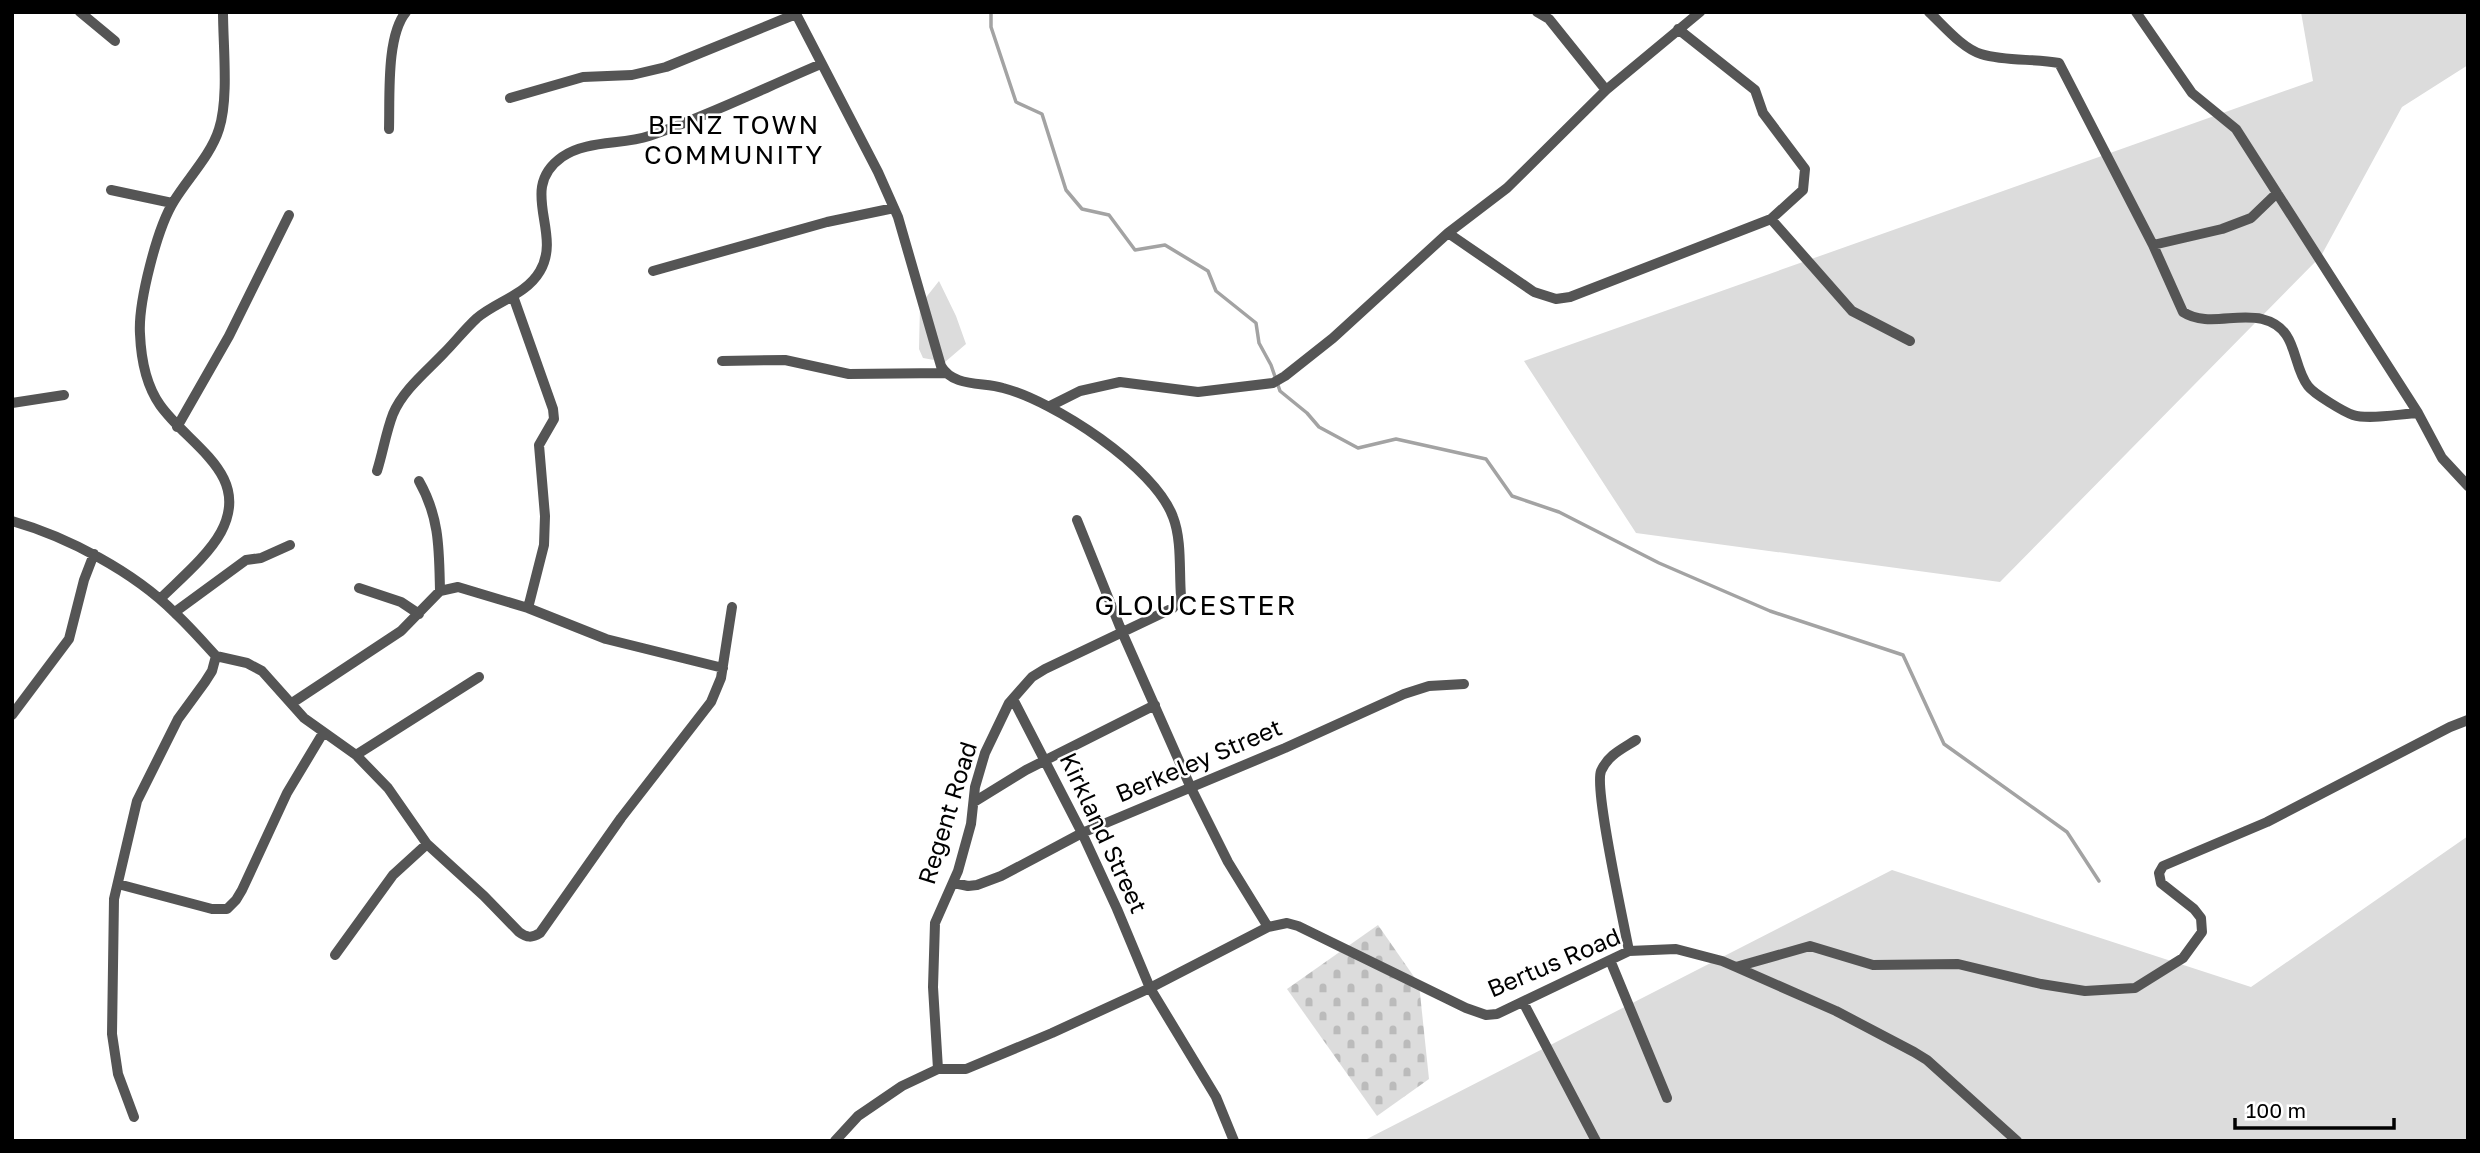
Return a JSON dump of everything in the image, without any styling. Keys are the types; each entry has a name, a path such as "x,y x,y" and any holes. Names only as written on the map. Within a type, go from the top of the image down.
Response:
{"street":[{"path":"80,12 115,41"},
{"path":"160,599 213,544 230,506 230,493 217,468 158,403 144,368 140,330 141,310 159,239 173,204 219,130 223,103 223,12"},
{"path":"389,129 393,39 398,22 406,12"},
{"path":"1537,12 1549,19 1606,90"},
{"path":"510,98 583,76 632,75 666,67 795,13 894,208 945,373 957,380 1017,391 1050,406 1080,391 1119,382 1198,392 1273,383 1285,376 1333,338 1448,233 1507,188 1606,90 1700,12"},
{"path":"1930,12 1954,36 1979,54 2011,60 2059,63 2153,245 2183,312 2190,317 2262,319 2282,329 2308,387 2346,412 2356,416 2417,413"},
{"path":"2136,12 2192,93 2236,128 2417,413 2442,458 2468,486"},
{"path":"1448,233 1534,292 1556,299 1570,297 1771,219 1802,190 1805,169 1763,113 1755,90 1678,29"},
{"path":"377,471 394,413 403,397 478,317 513,296 541,269 546,242 541,183 554,163 574,151 660,132 821,64"},
{"path":"111,190 173,204"},
{"path":"2153,245 2222,229 2251,218 2277,193"},
{"path":"653,271 827,222 894,208"},
{"path":"177,427 229,336 289,215"},
{"path":"1771,219 1852,311 1910,341"},
{"path":"513,296 553,409 554,419 539,445 545,516 544,545 528,608"},
{"path":"722,361 785,360 849,374 945,373"},
{"path":"12,403 64,395"},
{"name":"Regent Road","path":"938,1069 933,987 935,923 940,907 954,883 968,834 975,787 985,753 1013,699 1031,677 1173,608 1181,596 1175,520 1168,503 1151,481 1096,435 1050,406"},
{"path":"419,481 427,495 439,539 440,591"},
{"path":"1077,520 1122,632 1191,788 1228,862 1268,928"},
{"path":"12,521 94,554 160,599 216,656 247,663 262,671 304,718 356,755 388,788 427,844 525,937 534,937 540,933 621,818 711,702 722,678 732,607"},
{"path":"175,612 246,560 261,558 290,545"},
{"path":"12,715 69,639 84,580 94,554"},
{"path":"292,702 401,631 440,591 458,587 528,608 606,639 723,668"},
{"path":"359,588 401,602 419,614"},
{"path":"134,1117 118,1073 112,1034 112,919 118,884 137,801 178,719 212,671 216,656"},
{"path":"356,755 479,677"},
{"name":"Berkeley Street","path":"954,883 968,886 985,883 1082,833 1285,748 1404,694 1429,686 1464,684"},
{"name":"Kirkland Street","path":"1013,699 1082,833 1150,988 1216,1097 1234,1141"},
{"path":"974,802 1046,760 1156,705"},
{"path":"1736,967 1810,946 1873,965 1958,964 2040,984 2085,991 2135,988 2183,958 2202,932 2202,918 2161,883 2158,873 2163,866 2267,821 2468,720"},
{"path":"118,884 212,909 227,909 242,891 288,793 323,733"},
{"path":"1629,951 1608,841 1600,773 1612,754 1636,740"},
{"path":"335,955 393,876 427,844"},
{"name":"Bertus Road","path":"938,1069 966,1069 978,1065 1150,988 1268,928 1287,923 1476,1013 1497,1014 1629,951 1676,949 1736,967 1836,1011 1920,1056 2017,1141"},
{"path":"1610,960 1667,1098"},
{"path":"1523,1002 1596,1141"},
{"path":"835,1141 846,1127 870,1106 902,1086 938,1069"}],"green space":[{"path":"2301,12 2468,12 2468,65 2402,107 2321,256 2000,582 1636,533 1524,361 2313,81"},
{"path":"939,281 966,344 945,362 923,358 919,349 920,305"},
{"path":"2468,836 2468,1141 1363,1141 1892,870 2251,987"},
{"path":"1378,925 1419,984 1429,1079 1377,1116 1287,989"}],"waterway":[{"path":"991,12 991,27 1016,102 1042,114 1066,190 1082,209 1109,215 1135,250 1165,245 1208,271 1216,291 1256,323 1259,343 1271,365 1280,391 1307,413 1319,427 1358,448 1396,439 1486,459 1512,496 1559,512 1659,563 1770,611 1903,655 1944,744 2067,832 2099,881"}],"district":[{"name":"BENZ TOWN COMMUNITY","path":"734,140"},
{"name":"GLOUCESTER","path":"1196,605"}]}
